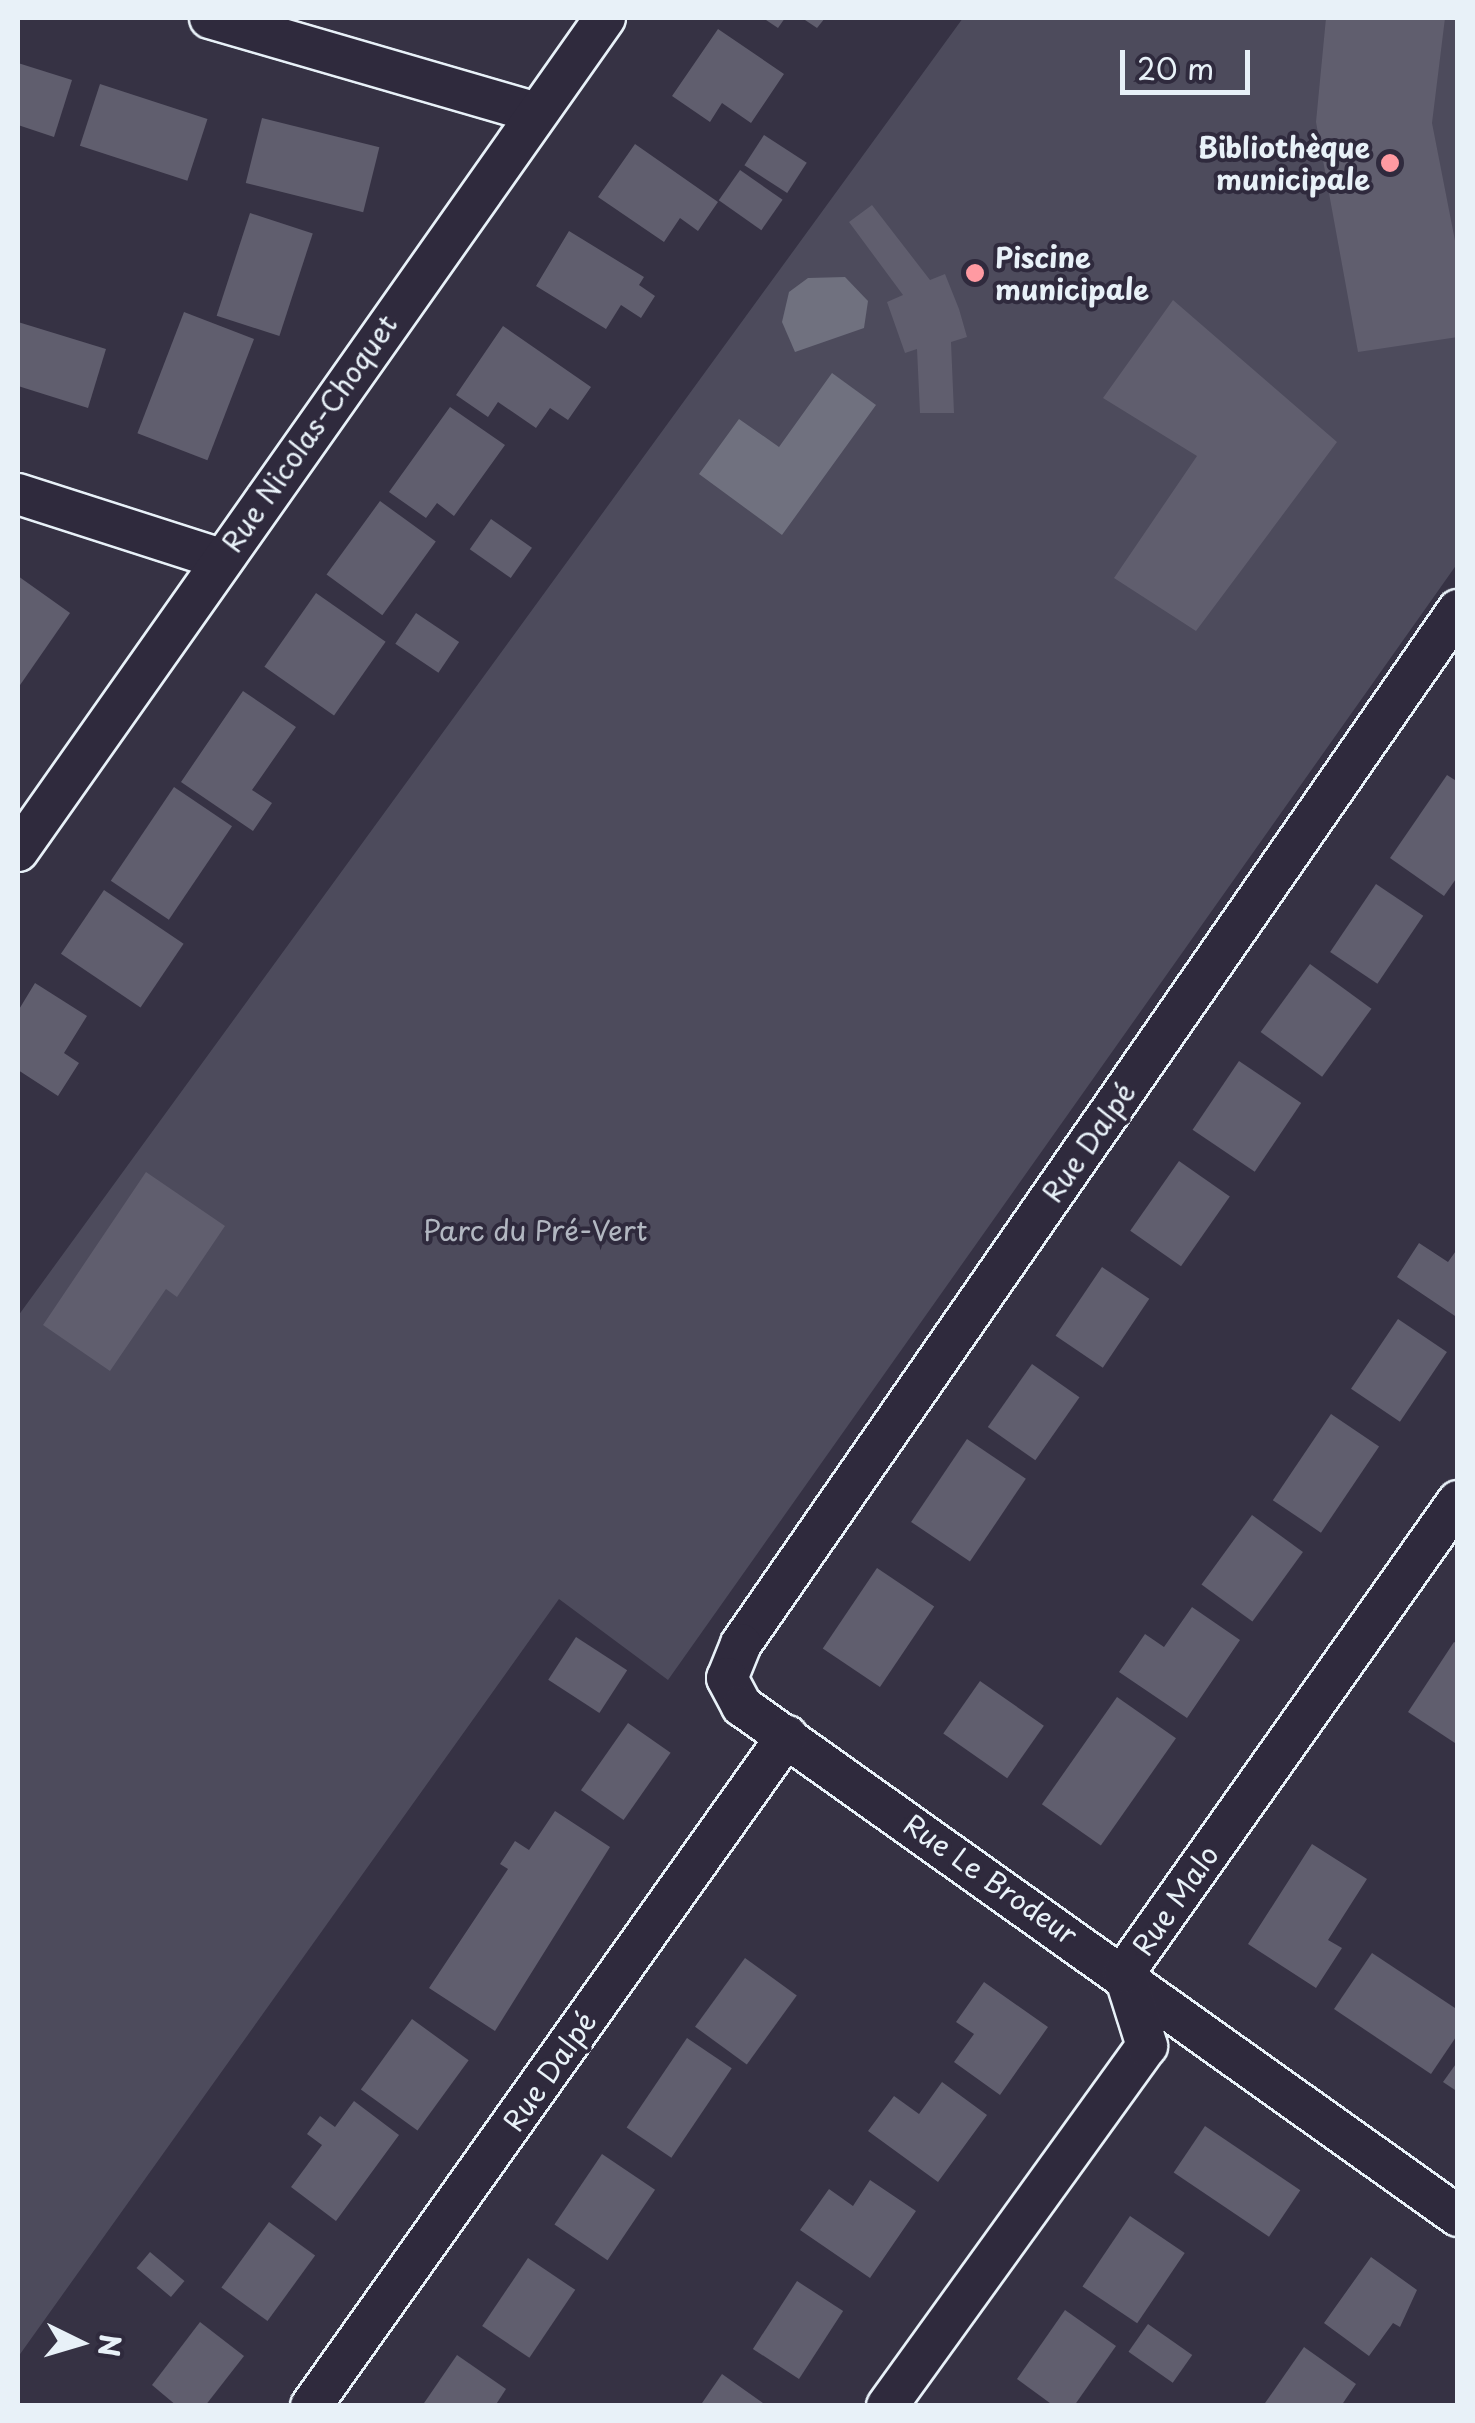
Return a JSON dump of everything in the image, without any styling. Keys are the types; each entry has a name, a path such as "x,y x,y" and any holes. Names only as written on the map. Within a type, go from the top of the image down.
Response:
{"street":[{"path":"210,18 534,112"},
{"name":"Rue Nicolas-Choquet","path":"18,851 534,112 605,18"},
{"path":"18,494 222,559"},
{"name":"Rue Dalpé","path":"727,1678 759,1617 1458,610"},
{"name":"Rue Malo","path":"887,2406 1148,2046 1124,1973 1458,1501"},
{"name":"Rue Le Brodeur","path":"727,1678 742,1706 1124,1973 1458,2216"},
{"name":"Rue Dalpé","path":"311,2406 788,1736"}],"green space":[{"name":"Parc du Pré-Vert","path":"963,18 1457,18 1457,564 668,1680 559,1599 18,2357 18,1316"}],"water":[{"path":"845,277 868,301 864,328 795,352 782,322 789,292 808,278"},
{"path":"832,373 876,405 782,535 699,474 739,419 779,447"}],"building":[{"path":"763,18 785,18 778,28"},
{"path":"802,18 825,18 817,28"},
{"path":"1326,18 1445,18 1432,123 1458,256 1458,337 1358,352 1316,122"},
{"path":"718,29 784,74 751,123 722,103 710,122 672,96"},
{"path":"18,63 72,80 54,137 18,125"},
{"path":"100,84 207,119 187,181 80,146"},
{"path":"262,118 379,147 363,212 246,183"},
{"path":"764,135 807,163 787,193 744,165"},
{"path":"635,144 718,202 698,231 680,218 664,242 598,197"},
{"path":"740,170 783,200 761,230 719,200"},
{"path":"872,205 930,280 945,274 959,309 967,337 951,342 954,413 920,413 917,349 905,353 887,302 903,295 849,222"},
{"path":"250,213 313,233 279,336 217,316"},
{"path":"569,231 644,277 639,285 655,296 641,318 621,305 606,329 536,286"},
{"path":"1173,300 1337,442 1196,631 1114,578 1197,456 1103,398"},
{"path":"184,312 254,339 207,460 137,433"},
{"path":"18,322 106,349 88,408 18,386"},
{"path":"503,326 591,387 568,420 550,408 536,428 498,402 488,417 456,395"},
{"path":"450,407 505,445 454,516 437,503 426,518 389,492"},
{"path":"380,501 436,542 382,615 327,575"},
{"path":"491,519 532,548 511,578 470,549"},
{"path":"18,576 70,613 18,688"},
{"path":"316,593 386,642 334,715 264,667"},
{"path":"416,613 459,642 438,673 395,644"},
{"path":"243,691 296,727 252,790 272,803 253,831 181,782"},
{"path":"1447,775 1458,782 1458,876 1444,896 1390,858"},
{"path":"174,787 232,826 169,920 111,881"},
{"path":"1376,884 1423,916 1377,984 1330,952"},
{"path":"104,890 184,944 141,1008 61,954"},
{"path":"1310,964 1371,1009 1322,1077 1261,1032"},
{"path":"35,983 87,1016 64,1053 79,1063 58,1096 18,1070 18,1011"},
{"path":"1239,1061 1301,1103 1255,1172 1193,1130"},
{"path":"1179,1161 1230,1197 1181,1266 1130,1231"},
{"path":"146,1172 225,1226 177,1297 166,1289 110,1371 43,1325"},
{"path":"1419,1243 1448,1262 1458,1248 1458,1318 1397,1277"},
{"path":"1102,1267 1149,1299 1103,1368 1056,1336"},
{"path":"1398,1319 1447,1352 1400,1422 1351,1389"},
{"path":"1032,1364 1080,1397 1035,1460 988,1427"},
{"path":"1331,1414 1379,1446 1321,1533 1273,1500"},
{"path":"967,1439 1026,1479 970,1562 911,1522"},
{"path":"1252,1515 1303,1552 1252,1622 1201,1585"},
{"path":"877,1568 934,1607 880,1687 823,1648"},
{"path":"1192,1607 1240,1640 1187,1718 1119,1672 1145,1634 1164,1647"},
{"path":"576,1637 627,1670 599,1713 548,1680"},
{"path":"1454,1642 1458,1644 1458,1745 1408,1712"},
{"path":"980,1681 1044,1726 1007,1778 943,1733"},
{"path":"1117,1697 1176,1738 1101,1846 1042,1804"},
{"path":"628,1723 671,1753 624,1820 581,1790"},
{"path":"555,1811 610,1847 495,2031 429,1988 508,1869 500,1864 515,1841 529,1850"},
{"path":"1312,1844 1367,1879 1328,1940 1342,1948 1316,1988 1248,1944"},
{"path":"1372,1953 1458,2010 1458,2034 1431,2074 1334,2009"},
{"path":"745,1958 797,1996 747,2064 695,2027"},
{"path":"984,1982 1048,2027 1000,2095 954,2062 974,2034 956,2022"},
{"path":"412,2019 469,2060 417,2131 361,2089"},
{"path":"687,2038 732,2068 671,2158 627,2128"},
{"path":"1458,2061 1458,2092 1443,2082"},
{"path":"942,2082 987,2115 938,2182 868,2131 894,2096 919,2114"},
{"path":"354,2101 399,2135 336,2221 291,2187 322,2145 307,2134 320,2116 335,2127"},
{"path":"1205,2126 1300,2190 1269,2237 1174,2172"},
{"path":"602,2154 655,2190 608,2260 554,2224"},
{"path":"870,2180 916,2211 870,2278 800,2230 829,2189 853,2206"},
{"path":"1130,2216 1185,2253 1137,2323 1082,2286"},
{"path":"269,2222 315,2256 268,2321 221,2288"},
{"path":"150,2252 184,2281 171,2297 137,2268"},
{"path":"1371,2257 1417,2290 1400,2327 1393,2323 1369,2356 1324,2323"},
{"path":"528,2258 575,2290 529,2358 482,2326"},
{"path":"797,2281 843,2311 799,2379 753,2349"},
{"path":"1065,2310 1116,2346 1074,2406 1054,2406 1017,2379"},
{"path":"200,2322 244,2356 205,2406 177,2406 152,2385"},
{"path":"1148,2324 1192,2355 1173,2383 1128,2352"},
{"path":"1304,2347 1356,2384 1341,2406 1263,2406"},
{"path":"457,2355 506,2389 495,2406 422,2406"},
{"path":"722,2374 767,2406 700,2406"}],"place":[{"name":"Bibliothèque municipale","path":"1390,163"},
{"name":"Piscine municipale","path":"975,273"}]}
